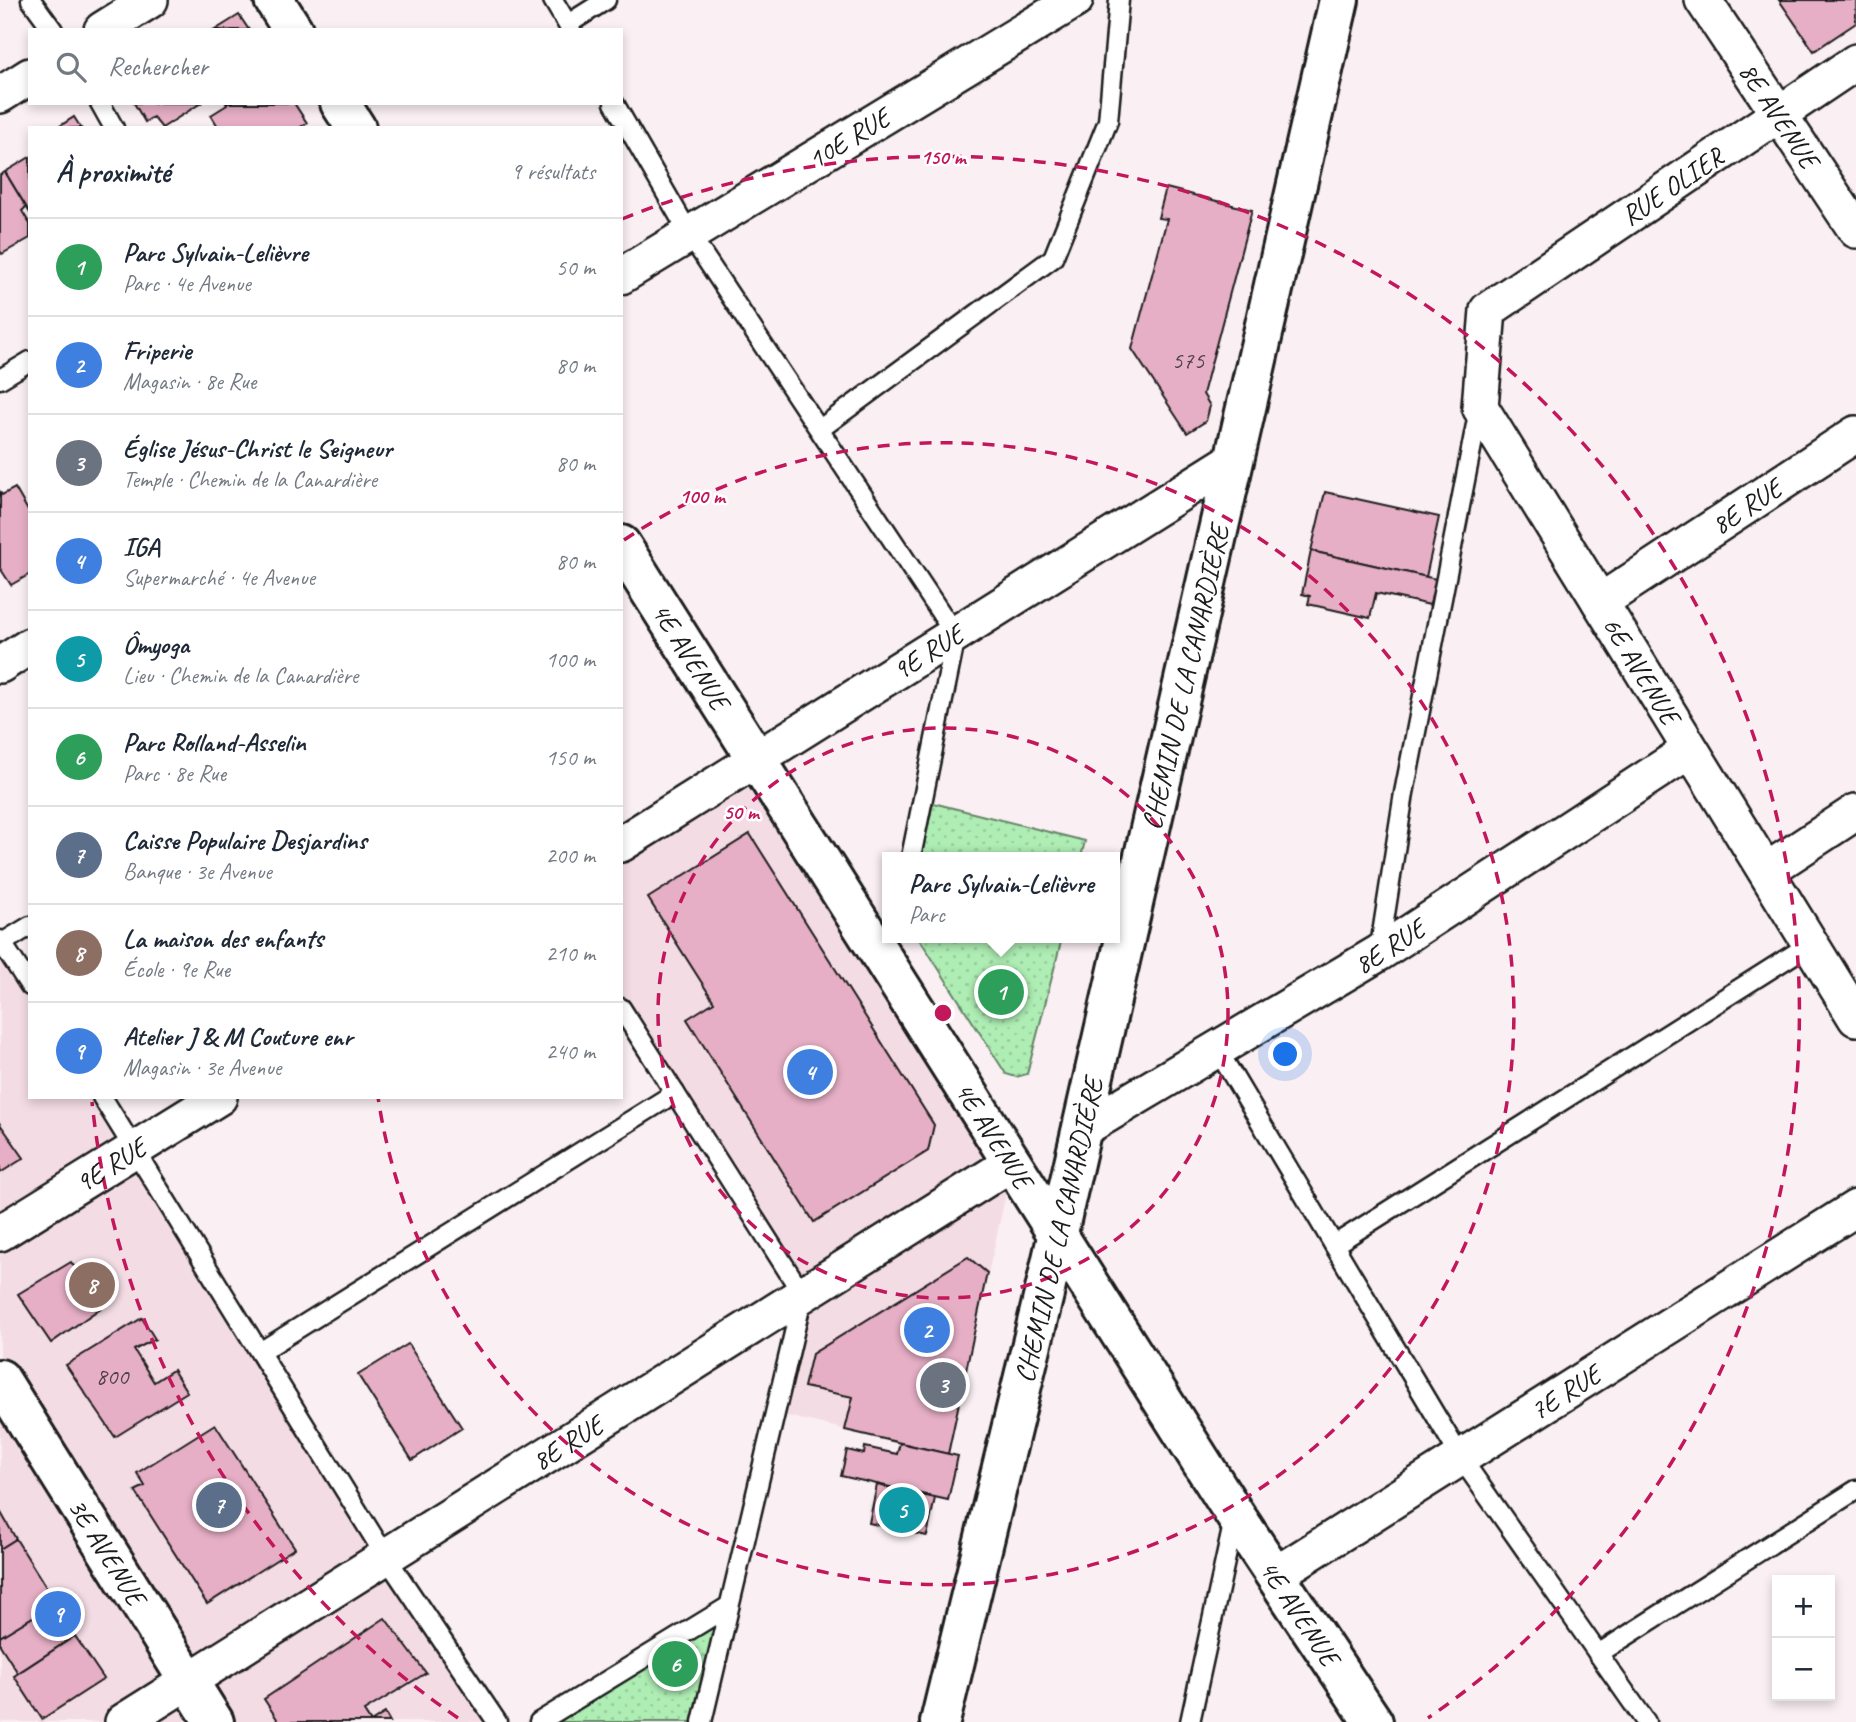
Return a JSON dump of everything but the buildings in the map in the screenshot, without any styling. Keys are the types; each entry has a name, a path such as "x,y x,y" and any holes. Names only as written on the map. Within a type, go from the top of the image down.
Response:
{"main road":[{"path":"274,0 292,28"},
{"name":"CHEMIN DE LA CANARDIÈRE","path":"940,1722 1058,1233 1339,0"},
{"path":"341,105 355,126"},
{"name":"4E AVENUE","path":"623,548 756,759 891,958 1013,1162 1235,1515 1373,1722"},
{"name":"3E AVENUE","path":"0,1379 214,1722"}],"street":[{"path":"105,28 150,0"},
{"name":"10E RUE","path":"623,275 1075,0"},
{"name":"8E AVENUE","path":"1703,0 1856,230"},
{"name":"RUE OLIER","path":"1480,407 1488,310 1856,62"},
{"path":"0,95 28,77"},
{"name":"6E AVENUE","path":"1480,407 1856,1018"},
{"name":"8E RUE","path":"1600,602 1856,433"},
{"name":"9E RUE","path":"623,843 1233,460"},
{"path":"0,665 28,647"},
{"name":"8E RUE","path":"1081,1130 1379,953 1690,750"},
{"path":"1766,871 1856,812"},
{"name":"9E RUE","path":"0,1233 216,1099"},
{"name":"8E RUE","path":"122,1722 1013,1162"},
{"name":"7E RUE","path":"1275,1575 1856,1208"}],"lane":[{"path":"32,0 52,28"},
{"path":"553,0 570,27 606,0"},
{"path":"820,429 1053,258 1108,121 1119,0"},
{"path":"101,105 113,126"},
{"path":"615,105 690,235 956,636 912,852"},
{"path":"0,379 28,362"},
{"path":"1379,953 1404,793 1480,407"},
{"path":"28,927 1,941 28,983"},
{"path":"1334,1244 1810,944"},
{"path":"623,1011 803,1295 702,1722"},
{"path":"1217,1048 1461,1458 1646,1722"},
{"path":"260,1352 675,1093"},
{"path":"103,1099 386,1557 498,1722"},
{"path":"1598,1654 1856,1490"},
{"path":"1189,1722 1235,1515"},
{"path":"539,1722 729,1606"}],"shaded area":[{"path":"756,759 1013,1162 948,1454 775,1413 802,1295 623,1010 623,843"},
{"path":"0,940 28,983 28,1099 103,1099 497,1722 0,1722"}],"green space":[{"path":"933,803 1085,841 1082,852 922,852"},
{"path":"922,943 1061,943 1027,1074 1016,1077 1006,1074"},
{"path":"729,1606 702,1722 539,1722"}],"place":[{"name":"Parc Sylvain-Lelièvre","path":"1001,992"},
{"name":"IGA","path":"810,1072"},
{"name":"La maison des enfants","path":"92,1285"},
{"name":"Friperie","path":"927,1330"},
{"name":"Église Jésus-Christ le Seigneur","path":"943,1385"},
{"name":"Caisse Populaire Desjardins","path":"219,1505"},
{"name":"Ômyoga","path":"902,1510"},
{"name":"Atelier J & M Couture enr","path":"58,1614"},
{"name":"Parc Rolland-Asselin","path":"675,1664"}]}
